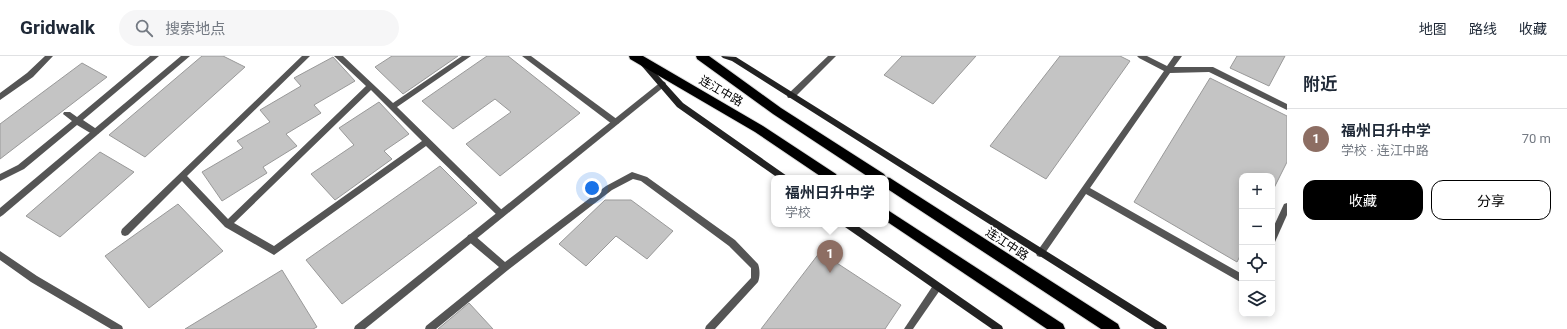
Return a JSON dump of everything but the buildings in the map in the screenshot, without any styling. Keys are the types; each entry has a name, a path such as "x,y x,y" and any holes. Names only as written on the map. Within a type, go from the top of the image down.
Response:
{"highway":[{"name":"连江中路","path":"701,56 777,111 875,175"},
{"name":"连江中路","path":"637,58 759,129 828,175"},
{"name":"连江中路","path":"889,184 1113,329"},
{"path":"889,216 1058,329"}],"main road":[{"path":"726,56 734,59 1163,329"},
{"path":"637,58 680,104 780,175"},
{"path":"852,227 999,329"}],"street":[{"path":"0,97 30,75 49,56"},
{"path":"0,178 21,167 156,56"},
{"path":"0,213 186,56"},
{"path":"125,232 306,56"},
{"path":"338,56 371,86 501,214"},
{"path":"392,107 467,56"},
{"path":"526,56 615,122"},
{"path":"791,96 832,56"},
{"path":"1141,56 1168,70 1210,69 1287,107"},
{"path":"1040,253 1178,56"},
{"path":"358,329 662,84"},
{"path":"228,224 371,86"},
{"path":"67,114 95,132"},
{"path":"183,177 228,224 274,251 427,141"},
{"path":"429,329 505,267 609,188 632,175 644,179 732,244 755,267 755,279 709,329"},
{"path":"1085,189 1239,277"},
{"path":"1275,232 1287,206"},
{"path":"470,238 505,267"},
{"path":"0,255 34,279 119,329"},
{"path":"908,329 937,287"}],"place":[{"name":"福州日升中学","path":"830,273"}]}
